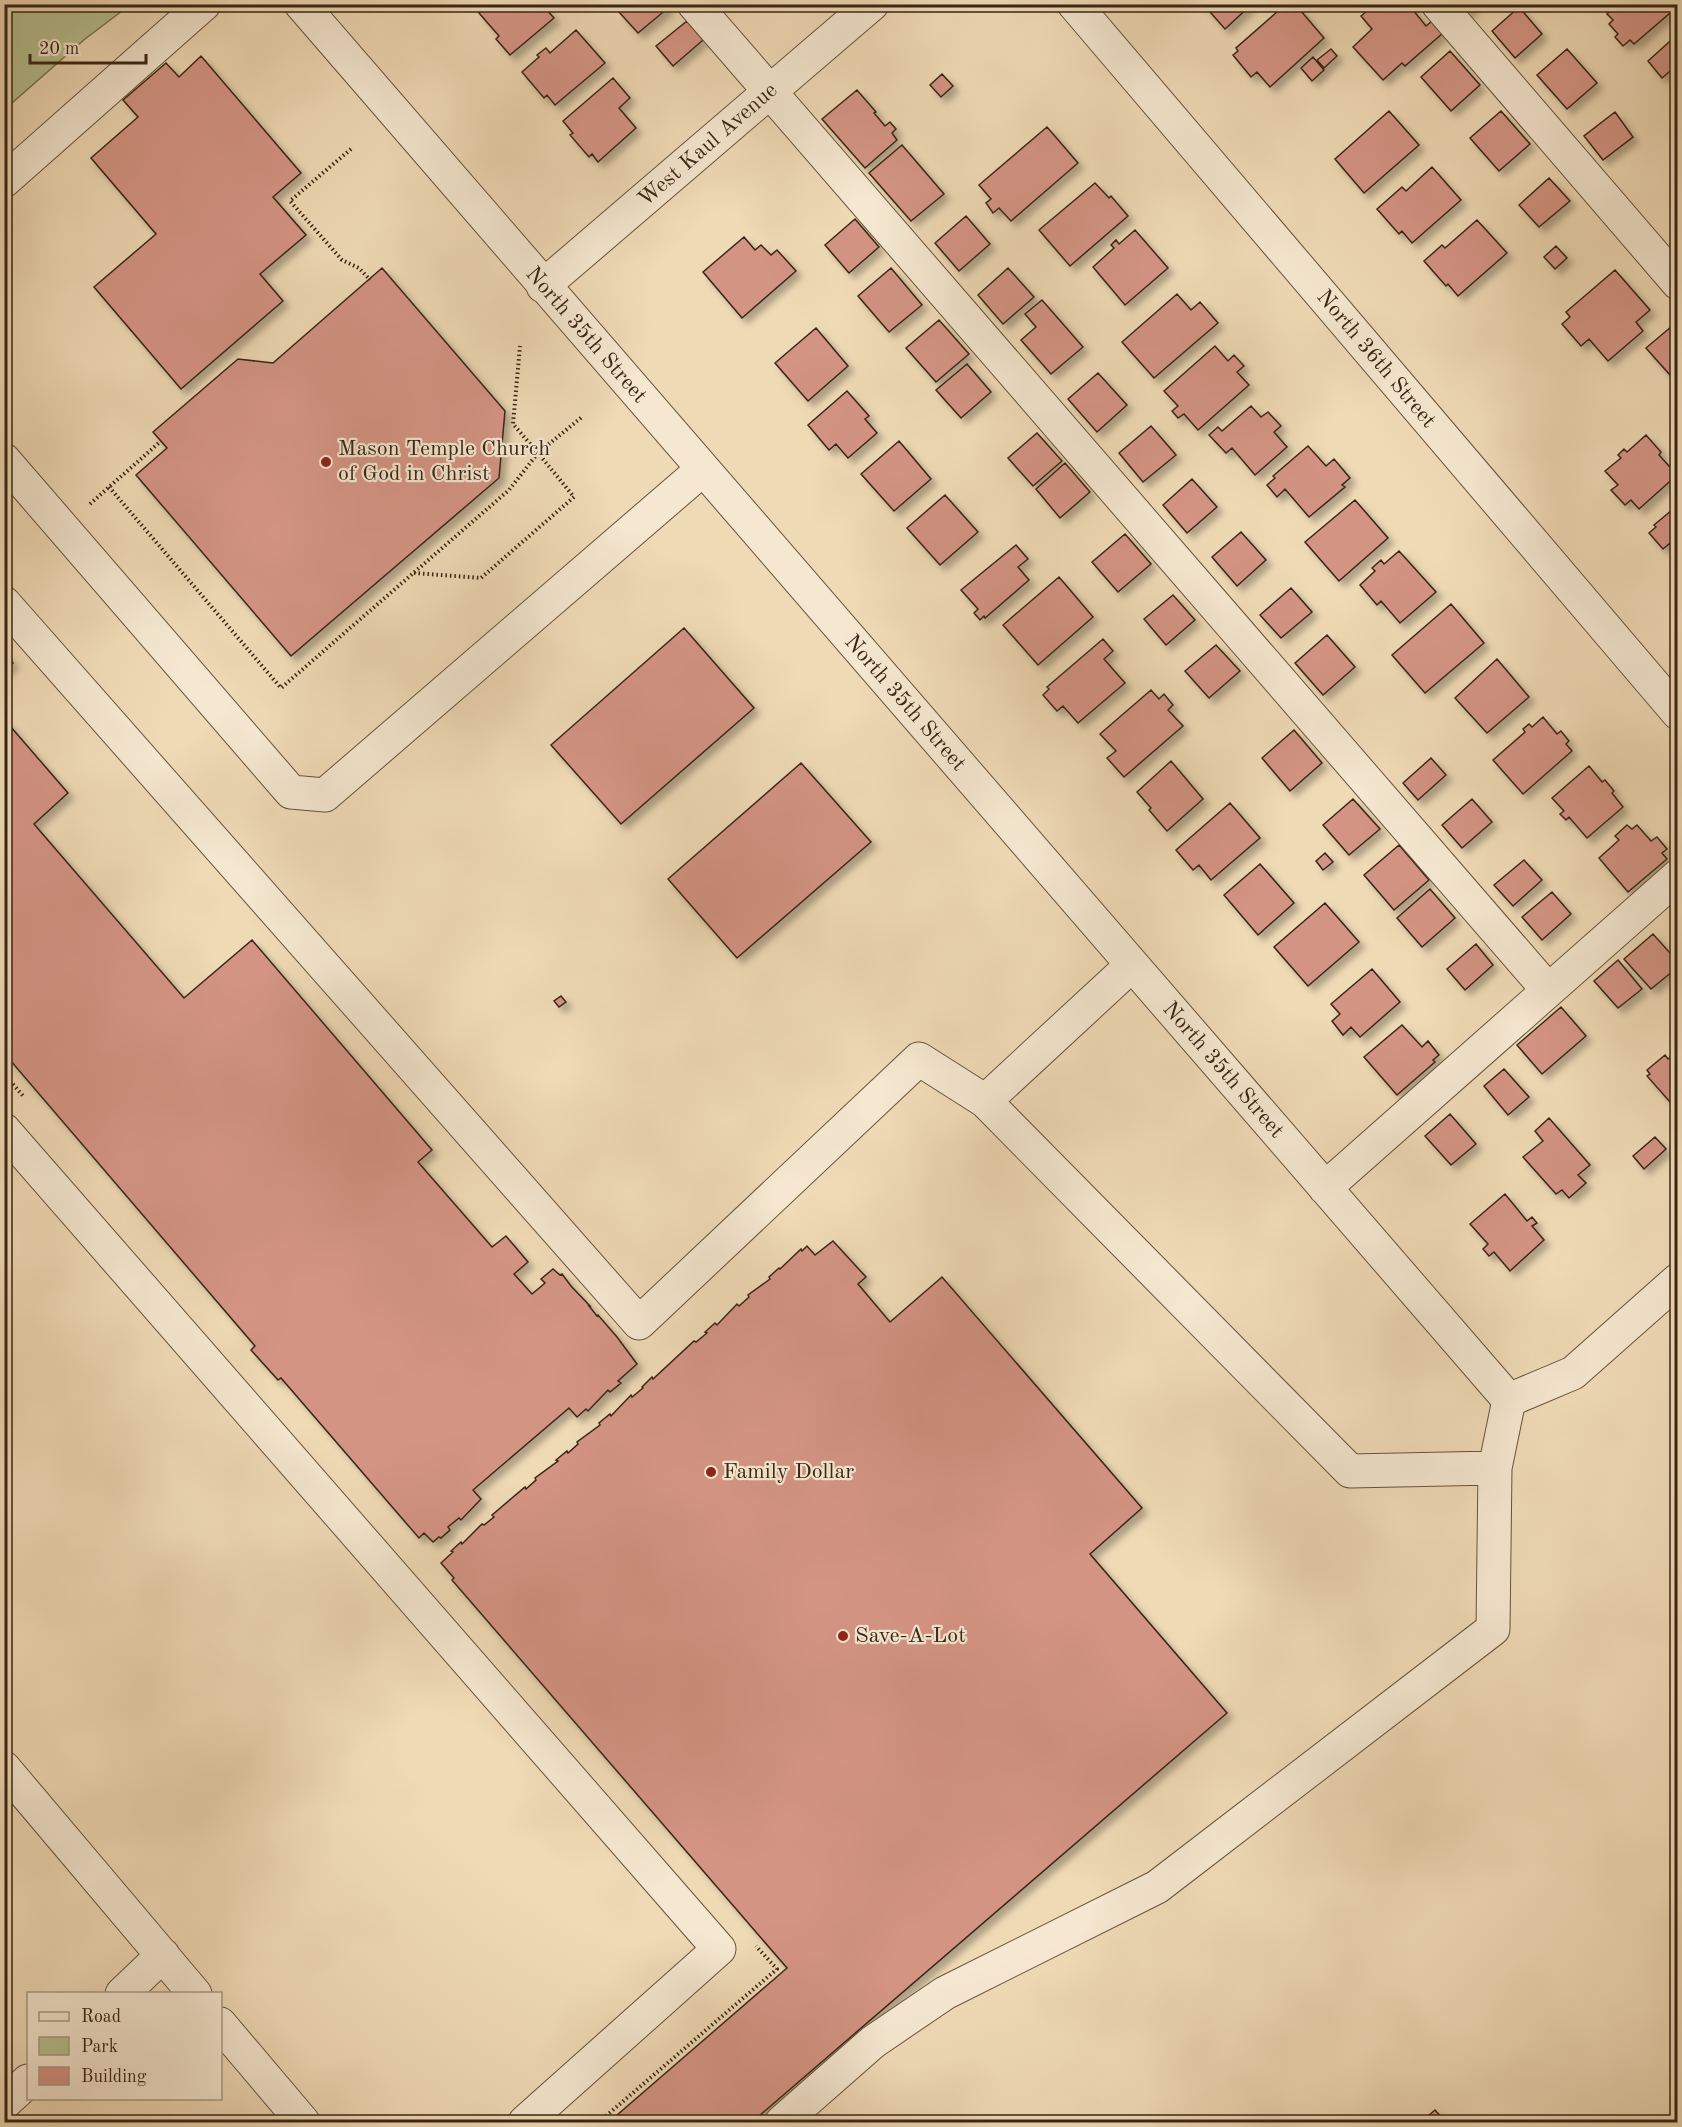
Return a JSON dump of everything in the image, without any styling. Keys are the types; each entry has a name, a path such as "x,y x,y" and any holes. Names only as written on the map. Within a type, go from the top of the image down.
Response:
{"street":[{"path":"4,182 204,4"},
{"name":"North 35th Street","path":"301,4 1509,1400"},
{"path":"694,4 1548,990"},
{"name":"West Kaul Avenue","path":"543,286 872,4"},
{"name":"North 36th Street","path":"1074,4 1677,712"},
{"path":"1438,4 1677,283"},
{"path":"4,460 291,792 325,795 702,470"},
{"path":"4,603 639,1323 919,1059 985,1101 1350,1471 1495,1468"},
{"path":"1325,1188 1677,876"},
{"path":"985,1101 1132,965"},
{"path":"4,1130 719,1949 525,2122"},
{"path":"782,2122 873,2042 945,1993 1157,1887 1493,1629 1495,1468 1509,1400 1573,1373 1677,1280"},
{"path":"4,1768 193,1992"},
{"path":"124,1992 163,1955"},
{"path":"222,2026 303,2122"},
{"path":"4,2103 27,2082"}],"path":[{"path":"351,149 290,201 342,260 359,268 370,279"},
{"path":"413,573 481,578 574,497 513,424 520,346"},
{"path":"110,487 281,687 508,490 538,453 582,417"},
{"path":"63,528 161,441"}],"green space":[{"path":"5,4 130,5 85,39 5,109"}],"building":[{"path":"489,4 546,4 544,7 554,18 510,55 496,39 499,36 479,13"},
{"path":"628,4 665,4 668,8 638,33 619,12"},
{"path":"1203,4 1252,4 1225,29"},
{"path":"1286,4 1295,4 1324,38 1270,87 1257,72 1251,77 1233,55 1238,51 1236,48"},
{"path":"1375,4 1408,4 1426,26 1432,21 1443,33 1405,66 1402,63 1383,80 1353,47 1372,29 1361,16"},
{"path":"1459,4 1476,4 1466,13"},
{"path":"1617,4 1675,4 1677,7 1634,44 1630,40 1623,46 1615,37 1618,34 1609,24 1613,20 1607,14"},
{"path":"1519,7 1542,34 1515,58 1492,31"},
{"path":"687,21 703,40 673,66 656,46"},
{"path":"576,30 605,63 555,105 547,95 544,98 522,72 546,48 550,53"},
{"path":"1678,34 1678,70 1675,67 1662,78 1648,61"},
{"path":"1331,49 1337,56 1324,68 1317,60"},
{"path":"1567,49 1597,83 1567,109 1537,75"},
{"path":"1450,51 1480,85 1451,111 1421,77"},
{"path":"201,56 301,173 273,197 306,235 260,274 283,301 181,389 94,287 156,234 91,158 138,117 123,100 166,63 179,77"},
{"path":"1313,57 1324,70 1312,81 1301,68"},
{"path":"942,74 953,86 941,97 930,85"},
{"path":"613,78 630,98 619,108 636,128 598,162 592,154 589,157 570,135 573,133 563,121"},
{"path":"857,90 885,126 890,122 896,129 892,133 897,140 865,168 822,119"},
{"path":"1389,111 1419,145 1364,193 1335,159"},
{"path":"1501,111 1530,144 1499,171 1470,138"},
{"path":"1615,112 1633,137 1603,160 1584,136"},
{"path":"1047,127 1078,163 1011,221 999,208 993,213 986,203 991,199 979,185"},
{"path":"902,145 944,194 911,221 869,173"},
{"path":"1432,167 1461,200 1412,243 1402,231 1399,234 1377,209 1402,187 1406,191"},
{"path":"1549,178 1570,201 1539,227 1519,205"},
{"path":"1095,183 1109,198 1111,196 1128,216 1070,266 1039,230"},
{"path":"966,216 990,244 959,271 935,243"},
{"path":"855,219 879,247 849,273 825,245"},
{"path":"1477,220 1507,253 1458,296 1424,261 1442,245 1445,248"},
{"path":"1135,230 1168,268 1125,305 1093,267 1114,248 1111,245 1116,240 1119,244"},
{"path":"744,237 755,250 761,245 771,255 777,250 796,271 742,318 703,272"},
{"path":"1556,246 1567,258 1555,269 1544,257"},
{"name":"Mason Temple Church of God in Christ","path":"382,268 505,411 499,478 291,656 136,475 167,448 153,432 238,359 273,363"},
{"path":"891,268 922,305 889,332 858,296"},
{"path":"1008,268 1034,297 1003,324 978,295"},
{"path":"1615,270 1650,310 1636,322 1643,331 1608,361 1589,339 1581,346 1562,324 1570,317 1566,312"},
{"path":"1177,294 1191,310 1200,302 1218,323 1154,378 1122,342"},
{"path":"1042,300 1083,347 1051,374 1021,340 1036,327 1025,314"},
{"path":"939,320 969,354 936,382 906,348"},
{"path":"1678,321 1678,384 1646,348"},
{"path":"816,328 848,366 808,401 775,363"},
{"path":"1215,346 1228,361 1234,355 1244,366 1237,372 1249,385 1198,430 1184,414 1178,418 1172,411 1178,406 1164,391"},
{"path":"967,364 991,392 961,418 936,390"},
{"path":"1098,373 1127,405 1097,432 1068,399"},
{"path":"847,391 869,416 865,419 877,433 848,458 836,444 829,450 808,425"},
{"path":"1251,406 1261,417 1268,412 1281,426 1274,432 1287,447 1255,475 1232,448 1226,453 1209,435 1218,427 1222,431"},
{"path":"1151,426 1176,455 1143,482 1119,453"},
{"path":"1037,433 1062,461 1033,486 1008,458"},
{"path":"1646,435 1661,452 1659,455 1677,475 1639,509 1631,500 1625,505 1611,490 1618,485 1605,471 1621,458 1618,455 1624,449 1627,452"},
{"path":"899,441 931,479 894,511 861,474"},
{"path":"1308,446 1326,466 1334,459 1350,478 1342,485 1345,487 1309,517 1285,489 1277,497 1267,485 1275,478 1273,476"},
{"path":"1065,463 1090,492 1060,518 1036,489"},
{"path":"1192,479 1217,507 1187,533 1163,505"},
{"path":"945,495 978,532 940,565 907,528"},
{"path":"1355,500 1388,538 1339,581 1305,542"},
{"path":"1678,505 1678,552 1670,543 1663,549 1649,533 1656,527 1654,525"},
{"path":"1241,532 1266,560 1237,586 1212,557"},
{"path":"1125,534 1151,564 1118,592 1092,562"},
{"path":"1016,545 1028,559 1018,567 1029,580 980,620 974,613 978,609 961,590"},
{"path":"1399,551 1436,592 1400,623 1381,601 1377,605 1360,585 1375,571 1372,568 1381,560 1384,564"},
{"path":"1059,577 1093,617 1038,665 1003,625"},
{"path":"1291,588 1312,612 1281,638 1260,615"},
{"path":"1173,595 1195,620 1166,645 1144,619"},
{"path":"1451,604 1484,643 1425,693 1392,655"},
{"path":"684,628 754,708 621,824 551,745"},
{"path":"1327,635 1355,667 1323,695 1295,663"},
{"path":"1103,639 1113,651 1104,659 1125,683 1078,723 1063,706 1057,711 1043,695 1049,689 1047,687"},
{"path":"1216,645 1240,671 1209,698 1185,671"},
{"path":"4,653 13,663 4,671"},
{"path":"1497,659 1529,697 1487,733 1455,698"},
{"path":"1151,690 1159,699 1164,694 1173,705 1168,710 1183,726 1124,777 1107,758 1116,751 1100,734"},
{"path":"1543,717 1557,734 1561,731 1569,741 1566,744 1572,751 1523,794 1493,760 1525,732 1523,729 1529,724 1532,727"},
{"path":"4,719 68,793 34,824 184,998 252,940 432,1150 418,1162 492,1247 506,1236 528,1262 514,1274 532,1294 545,1283 541,1279 553,1269 560,1275 562,1274 617,1337 637,1364 618,1381 621,1383 610,1392 608,1390 588,1411 586,1409 577,1417 569,1408 473,1490 481,1499 461,1520 459,1518 448,1527 450,1530 441,1538 433,1542 424,1533 419,1538 281,1378 278,1380 251,1350 255,1346 4,1053"},
{"path":"1294,730 1322,763 1290,791 1262,758"},
{"path":"1431,758 1446,775 1418,800 1403,783"},
{"path":"1171,761 1203,799 1167,831 1137,792"},
{"path":"801,763 871,842 737,958 668,879"},
{"path":"1589,766 1602,782 1605,780 1623,807 1587,838 1569,817 1566,820 1560,814 1564,811 1552,798"},
{"path":"1353,799 1380,829 1349,855 1323,825"},
{"path":"1472,799 1492,822 1462,848 1442,825"},
{"path":"1230,803 1260,838 1211,880 1199,865 1193,870 1176,850"},
{"path":"1627,825 1632,829 1637,825 1651,841 1657,837 1667,849 1662,853 1667,859 1628,892 1599,858 1619,840 1615,836"},
{"path":"1399,845 1429,880 1394,910 1364,875"},
{"path":"1325,853 1333,862 1323,870 1316,861"},
{"path":"1524,860 1542,880 1513,906 1494,885"},
{"path":"1260,864 1294,903 1258,935 1224,895"},
{"path":"1430,889 1455,918 1422,947 1397,918"},
{"path":"1552,892 1571,914 1542,940 1522,917"},
{"path":"1325,903 1359,942 1308,986 1274,947"},
{"path":"1653,934 1678,962 1678,967 1651,989 1624,959"},
{"path":"1476,944 1493,965 1465,990 1447,969"},
{"path":"1618,960 1642,989 1618,1008 1594,981"},
{"path":"1372,969 1400,1002 1360,1037 1351,1027 1343,1035 1332,1021 1340,1014 1331,1004"},
{"path":"561,996 566,1002 559,1007 554,1001"},
{"path":"1561,1007 1586,1036 1542,1074 1517,1045"},
{"path":"1402,1025 1422,1047 1428,1041 1439,1055 1433,1060 1435,1062 1397,1095 1364,1057"},
{"path":"1678,1050 1678,1111 1647,1076 1650,1074 1647,1070 1665,1055 1668,1059"},
{"path":"1504,1069 1529,1097 1508,1115 1484,1086"},
{"path":"1450,1114 1476,1144 1451,1165 1425,1136"},
{"path":"1549,1118 1590,1165 1578,1175 1586,1183 1569,1198 1562,1190 1556,1194 1523,1157 1543,1141 1535,1131"},
{"path":"1655,1137 1666,1149 1644,1169 1633,1156"},
{"path":"1505,1194 1527,1221 1532,1217 1537,1223 1532,1226 1544,1240 1510,1271 1494,1252 1489,1256 1483,1249 1488,1244 1470,1224"},
{"path":"833,1241 866,1277 858,1284 890,1322 942,1277 1142,1508 1090,1554 1227,1713 752,2122 609,2122 787,1968 452,1580 454,1578 441,1563 461,1542 462,1544 482,1524 484,1525 494,1517 492,1515 525,1487 526,1489 536,1480 535,1478 558,1461 556,1460 567,1451 568,1453 578,1444 577,1442 600,1425 599,1423 610,1414 611,1416 631,1395 632,1397 643,1388 652,1377 653,1379 694,1341 696,1342 707,1333 705,1332 715,1323 717,1325 737,1304 739,1306 749,1297 748,1295 770,1279 769,1277 801,1249 802,1251 807,1246 815,1255"},
{"path":"1435,2110 1446,2122 1421,2122"}],"place":[{"name":"Mason Temple Church of God in Christ","path":"326,462"},
{"name":"Family Dollar","path":"711,1472"},
{"name":"Save-A-Lot","path":"843,1636"}]}
